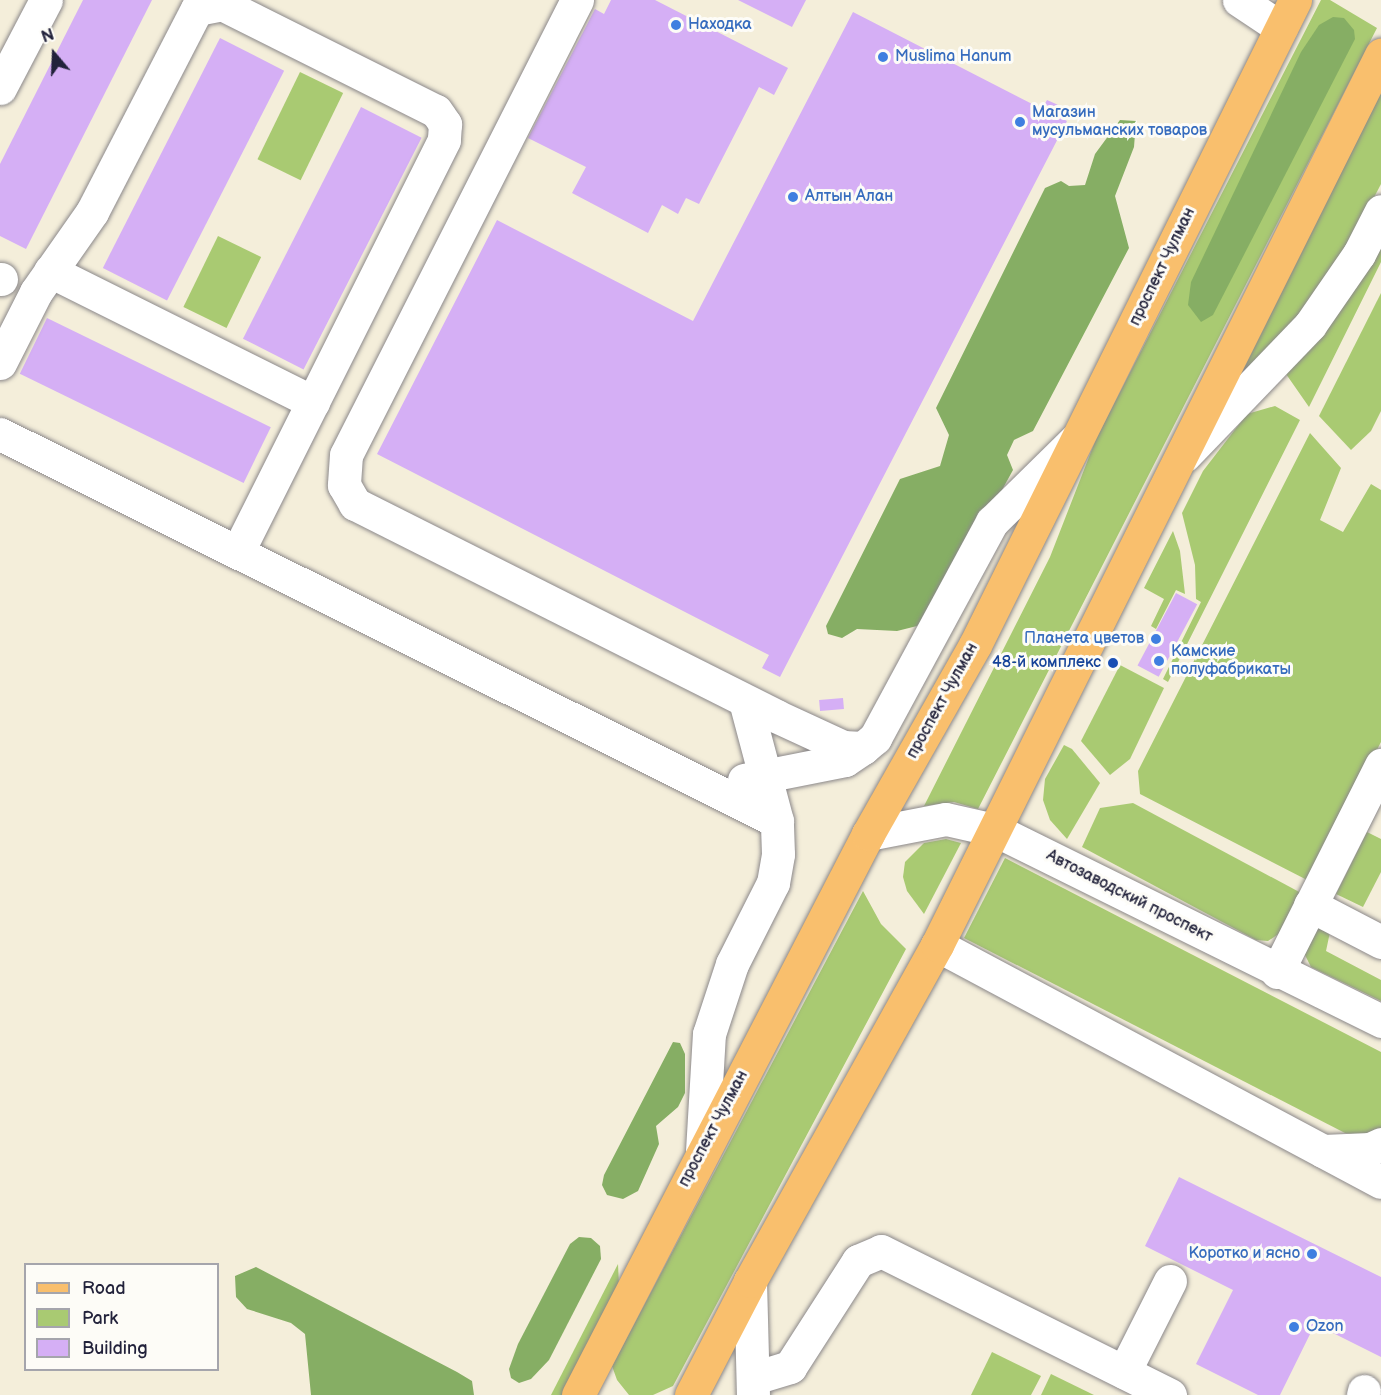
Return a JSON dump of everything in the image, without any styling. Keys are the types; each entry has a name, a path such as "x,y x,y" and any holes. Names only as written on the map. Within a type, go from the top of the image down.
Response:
{"main road":[{"name":"проспект Чулман","path":"578,1395 702,1151 868,834 958,677 1288,14"},
{"path":"691,1394 750,1281 937,945 1381,55"},
{"path":"596,1360 601,1395"}],"street":[{"path":"0,88 46,0"},
{"path":"578,0 346,455 344,486 356,504 745,701 843,747 863,748"},
{"path":"1239,0 1288,14"},
{"path":"0,363 50,271 92,212 197,9 222,4 436,111 446,132 238,552"},
{"path":"1175,465 1310,325 1359,254 1381,211"},
{"path":"50,271 313,402"},
{"path":"0,434 777,821"},
{"path":"705,785 766,778 845,760 875,738 992,522 1079,435"},
{"path":"702,1151 709,1034 732,964 773,883 778,854 777,821 745,701"},
{"path":"1277,972 1310,905 1374,798 1381,765"},
{"name":"Автозаводский проспект","path":"868,834 946,819 995,830 1277,972 1380,1021"},
{"path":"1310,905 1381,942"},
{"path":"937,945 1381,1182"},
{"path":"1321,1151 1370,1149 1381,1144"},
{"path":"750,1281 754,1386 790,1367 858,1261 881,1251 1170,1395"},
{"path":"1124,1372 1170,1281"}],"green space":[{"path":"1321,0 1330,0 1377,28 978,809 954,802 924,806 1050,557 1096,439"},
{"path":"1333,17 1344,18 1354,30 1355,39 1213,315 1201,322 1188,305 1191,282 1301,52 1319,25"},
{"path":"300,72 343,93 301,180 257,159"},
{"path":"1381,93 1381,184 1356,232 1309,303 1239,378 1237,377"},
{"path":"1120,120 1136,121 1134,147 1115,196 1129,248 1033,431 1014,440 1007,455 1013,470 941,601 917,626 897,631 857,629 842,638 828,634 826,626 900,479 940,466 949,435 936,408 1045,188 1061,181 1069,186 1085,185 1095,154"},
{"path":"218,236 261,257 227,328 183,307"},
{"path":"1381,238 1381,262 1309,407 1286,374 1333,319"},
{"path":"1381,293 1381,411 1371,431 1351,450 1319,416"},
{"path":"1275,406 1300,420 1168,682 1163,679 1201,602 1196,599 1195,565 1182,513 1203,471 1247,414"},
{"path":"1310,433 1341,468 1320,520 1343,532 1371,484 1381,490 1381,742 1309,881 1140,794 1138,771"},
{"path":"1173,531 1180,551 1185,594 1176,590 1156,629 1151,626 1164,599 1144,588"},
{"path":"1120,665 1164,688 1130,759 1110,775 1081,741"},
{"path":"1064,745 1072,749 1100,783 1067,839 1050,820 1043,800 1045,779"},
{"path":"1133,803 1303,894 1283,931 1268,941 1256,940 1082,847 1100,808"},
{"path":"1367,832 1381,839 1381,872 1363,907 1336,894"},
{"path":"946,839 961,843 924,914 907,891 903,877 905,862 924,843"},
{"path":"1005,858 1381,1052 1381,1129 1359,1136 1345,1133 964,938"},
{"path":"863,891 881,924 906,949 673,1386 653,1395 629,1395 617,1380 612,1366"},
{"path":"1315,925 1330,932 1326,951 1381,980 1381,1001 1311,967 1304,953"},
{"path":"673,1042 680,1043 685,1054 685,1093 678,1107 656,1126 659,1144 638,1191 623,1199 607,1195 602,1185 604,1175"},
{"path":"579,1237 591,1238 600,1246 601,1259 549,1360 531,1379 519,1383 511,1378 509,1369 518,1344 570,1244"},
{"path":"618,1264 619,1285 564,1395 551,1395"},
{"path":"256,1267 457,1372 472,1381 474,1395 311,1395 305,1334 291,1323 247,1309 236,1297 235,1276"},
{"path":"992,1352 1041,1376 1031,1395 971,1395"},
{"path":"1051,1374 1094,1395 1041,1395"}],"building":[{"path":"83,0 152,0 26,249 0,236 0,164"},
{"path":"611,0 655,0 788,68 774,95 759,87 699,204 686,198 678,214 662,205 648,233 572,193 586,167 528,138 595,9 604,14"},
{"path":"738,0 806,0 792,27"},
{"path":"853,12 1042,109 1047,100 1056,104 1065,109 1061,118 1067,121 780,677 762,668 769,655 377,454 497,220 693,321"},
{"path":"220,38 284,71 167,301 103,268"},
{"path":"361,107 422,138 304,370 243,339"},
{"path":"47,318 271,427 244,483 20,374"},
{"path":"1176,593 1197,604 1159,677 1138,665"},
{"path":"843,698 844,709 820,711 819,700"},
{"path":"1179,1177 1381,1277 1381,1357 1315,1324 1280,1395 1258,1395 1196,1364 1233,1290 1145,1246"}],"place":[{"name":"Находка","path":"676,25"},
{"name":"Muslima Hanum","path":"883,57"},
{"name":"Магазин мусульманских товаров","path":"1020,122"},
{"name":"Алтын Алан","path":"793,197"},
{"name":"Планета цветов","path":"1156,639"},
{"name":"Камские полуфабрикаты","path":"1159,661"},
{"name":"48-й комплекс","path":"1113,663"},
{"name":"Коротко и ясно","path":"1312,1254"},
{"name":"Ozon","path":"1294,1327"}]}
